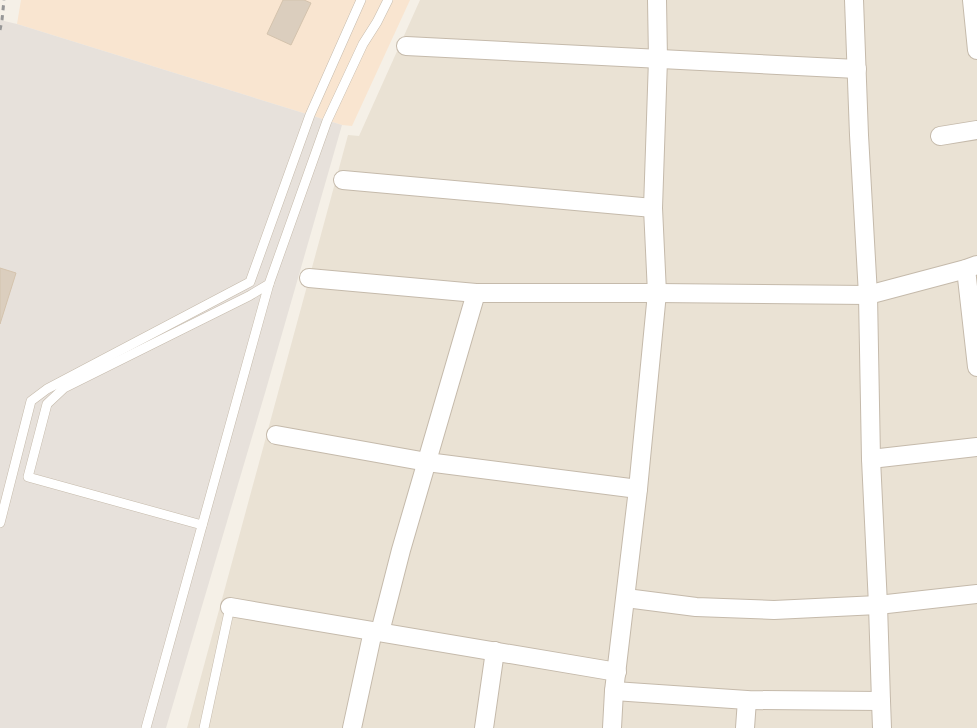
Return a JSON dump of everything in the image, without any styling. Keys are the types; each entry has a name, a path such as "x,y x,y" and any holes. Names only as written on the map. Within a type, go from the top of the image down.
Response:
{"street":[{"path":"612,728 614,691 638,489 657,293 653,208 658,59 657,0"},
{"path":"854,0 859,135 868,295 871,459 882,728"},
{"path":"972,0 977,50"},
{"path":"406,46 857,69"},
{"path":"940,136 977,130"},
{"path":"343,180 653,208"},
{"path":"308,278 476,293 868,295 972,267 977,367"},
{"path":"352,728 376,631 476,293"},
{"path":"276,435 427,462 638,489"},
{"path":"871,459 977,446"},
{"path":"626,598 696,607 774,610 878,605 977,594"},
{"path":"230,606 617,672"},
{"path":"484,728 496,651"},
{"path":"614,691 747,700 880,700"},
{"path":"746,728 747,700"}],"lane":[{"path":"0,523 31,401 47,388 250,282 310,115 361,0"},
{"path":"146,728 269,284 327,121 363,44 377,22 388,0"},
{"path":"202,525 28,476 48,404 64,388 249,296 269,284"},
{"path":"204,728 230,606"}],"shaded area":[{"path":"21,0 410,0 352,126 342,125 17,24"},
{"path":"420,0 977,0 977,728 187,728 348,135 359,136"},
{"path":"0,20 342,125 166,728 0,728"}],"building":[{"path":"283,0 304,0 311,3 291,45 267,34"},
{"path":"0,268 16,273 0,324"}],"railway":[{"path":"0,30 4,0"}]}
